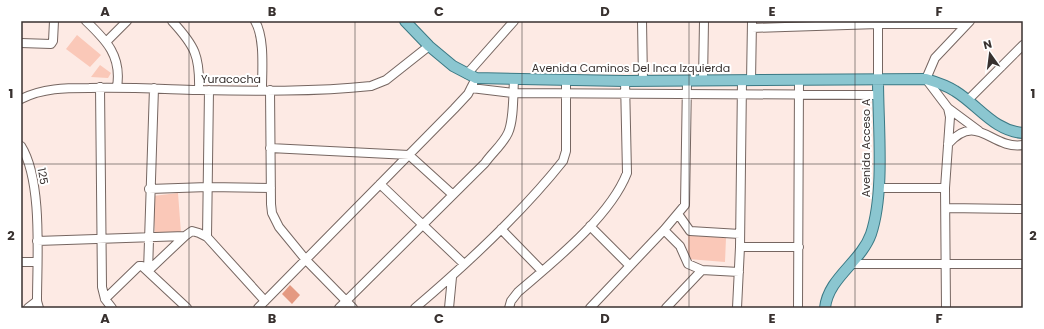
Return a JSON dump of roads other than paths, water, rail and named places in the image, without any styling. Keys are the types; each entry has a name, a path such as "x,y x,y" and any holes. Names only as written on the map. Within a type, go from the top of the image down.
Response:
{"main road":[{"name":"Avenida Caminos Del Inca Izquierda","path":"405,21 429,46 453,66 471,76 514,80 625,81 926,79"},
{"path":"926,79 942,84 968,100 991,120 1006,130 1021,131"},
{"name":"Avenida Acceso A","path":"825,308 831,290 853,264 870,235 877,208 879,188 878,80"}],"street":[{"path":"21,43 51,44 53,42 54,21"},
{"path":"86,21 107,42 118,67 119,76 117,87"},
{"path":"107,42 127,21"},
{"path":"172,21 192,44 196,52 200,69 199,90"},
{"path":"255,21 260,28 266,90 272,213 275,221 306,260 353,308"},
{"path":"258,308 454,110 468,94 471,88 471,76 514,21"},
{"path":"642,21 643,81"},
{"path":"703,81 704,21"},
{"name":"Avenida Acceso A","path":"878,22 878,80"},
{"path":"737,308 740,247 742,94 746,81 752,24 968,22"},
{"path":"968,22 935,58 926,79 948,108 979,131 1002,143 1016,146 1023,145"},
{"name":"Yuracocha","path":"21,99 42,90 100,87 199,90 266,90 371,86 386,80 429,46"},
{"path":"968,100 1023,46"},
{"path":"339,308 452,194 485,163 508,133 514,80"},
{"path":"415,308 452,277 501,229 563,161 566,151 566,80"},
{"path":"798,308 799,80"},
{"path":"509,308 511,301 518,292 542,272 590,226 617,194 627,174 625,81"},
{"path":"590,308 629,265 664,230 685,205 687,81"},
{"path":"100,87 102,287 105,299 112,308"},
{"path":"148,271 149,189 154,88"},
{"path":"471,88 513,93 567,94 799,93 878,95"},
{"path":"207,237 209,90"},
{"path":"946,308 945,188 950,117 948,108"},
{"path":"948,144 955,135 965,130 979,131"},
{"name":"125","path":"21,146 25,163 35,184 38,304"},
{"path":"270,148 409,155 452,194"},
{"path":"380,184 464,264"},
{"path":"149,189 208,187 270,188"},
{"path":"879,188 945,188"},
{"path":"946,208 1023,209"},
{"path":"678,214 690,230 740,234"},
{"path":"590,226 629,265"},
{"path":"501,229 542,272"},
{"path":"664,230 680,246 688,264 702,270 739,272"},
{"path":"148,271 192,231 207,237 265,301"},
{"path":"37,241 185,236"},
{"path":"740,247 799,247"},
{"path":"21,262 37,262"},
{"path":"853,264 1023,264"},
{"path":"105,299 139,266 142,266 187,308"},
{"path":"666,308 702,270"},
{"path":"449,308 452,277"},
{"path":"28,308 38,304"}]}
